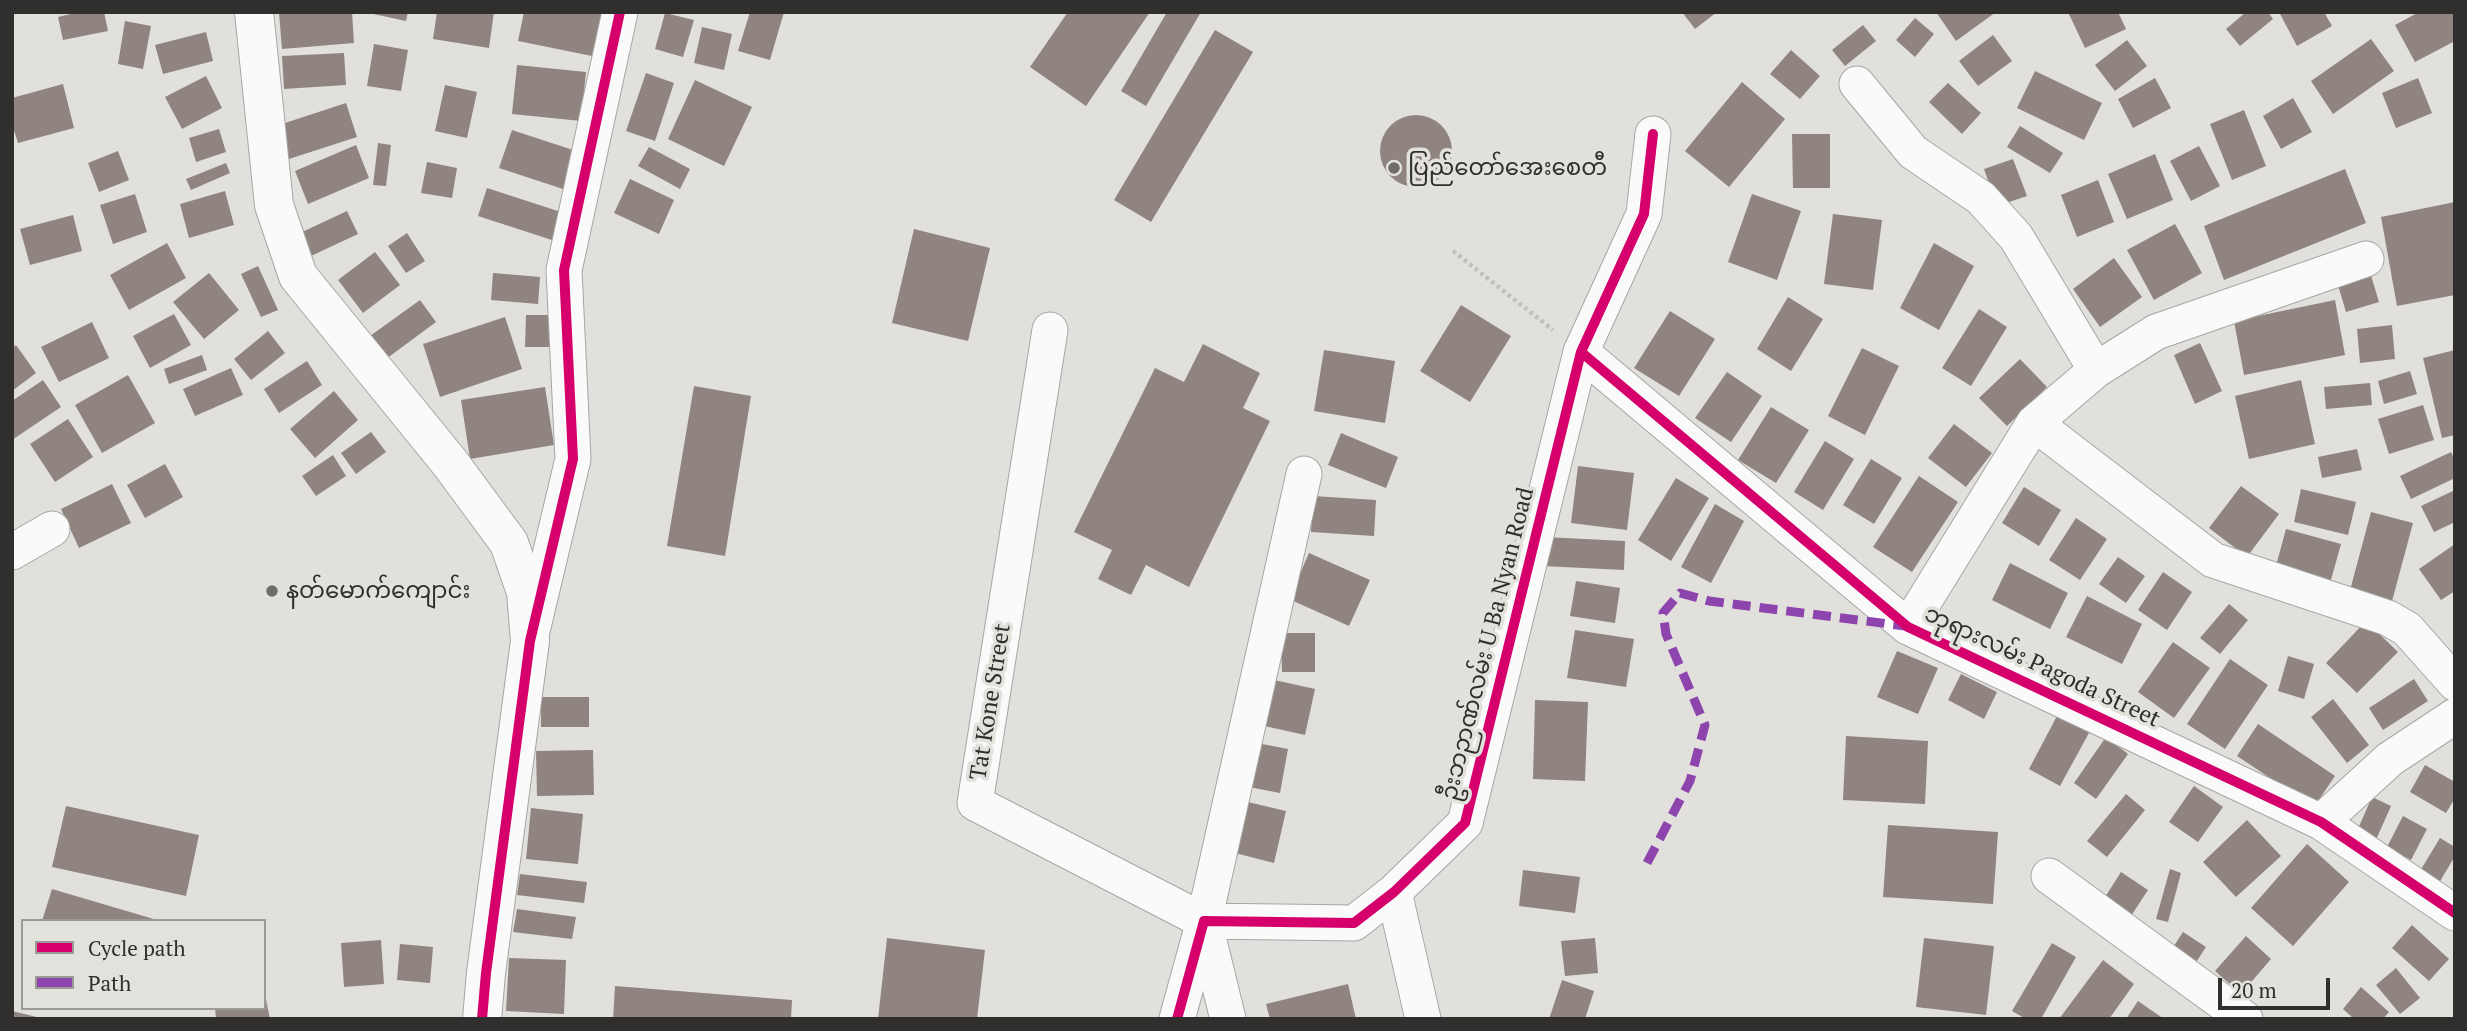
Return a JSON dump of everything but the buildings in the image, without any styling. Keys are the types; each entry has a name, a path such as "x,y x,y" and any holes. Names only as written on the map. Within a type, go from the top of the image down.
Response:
{"street":[{"path":"254,12 274,205 298,276 450,463 509,543 526,592 530,641"},
{"path":"482,1019 530,641 573,459 564,270 620,12"},
{"path":"1857,84 1913,152 1981,198 2016,237 2096,370"},
{"name":"ဦးဘဉာဏ်လမ်း U Ba Nyan Road","path":"1204,921 1354,923 1394,892 1465,823 1581,352 1644,214 1653,134"},
{"path":"1908,627 2034,423 2096,370 2156,332 2366,259"},
{"name":"Tat Kone Street","path":"1050,330 975,803 1204,921"},
{"name":"ဘုရားလမ်း Pagoda Street","path":"1581,352 1908,627 2321,822 2455,913"},
{"path":"2034,423 2213,560 2388,618 2407,629 2455,684"},
{"path":"1177,1019 1204,921 1304,474"},
{"path":"12,552 52,529"},
{"path":"2321,822 2390,760 2455,716"},
{"path":"2049,876 2245,1019"},
{"path":"1394,892 1423,1019"},
{"path":"1204,921 1228,1019"}],"path":[{"path":"1453,251 1581,352"}],"marked path":[{"path":"1647,863 1690,781 1705,725 1666,634 1663,613 1680,593 1709,601 1905,626"}],"cycle path":[{"path":"482,1019 530,641 573,459 564,270 620,12"},
{"path":"1177,1019 1204,921 1354,923 1394,892 1465,823 1581,352 1644,214 1653,134"},
{"path":"1581,352 1908,627 2321,822 2455,913"}],"place":[{"name":"ပြည်တော်အေးစေတီ","path":"1394,168"},
{"name":"နတ်မောက်ကျောင်း","path":"272,591"}]}
